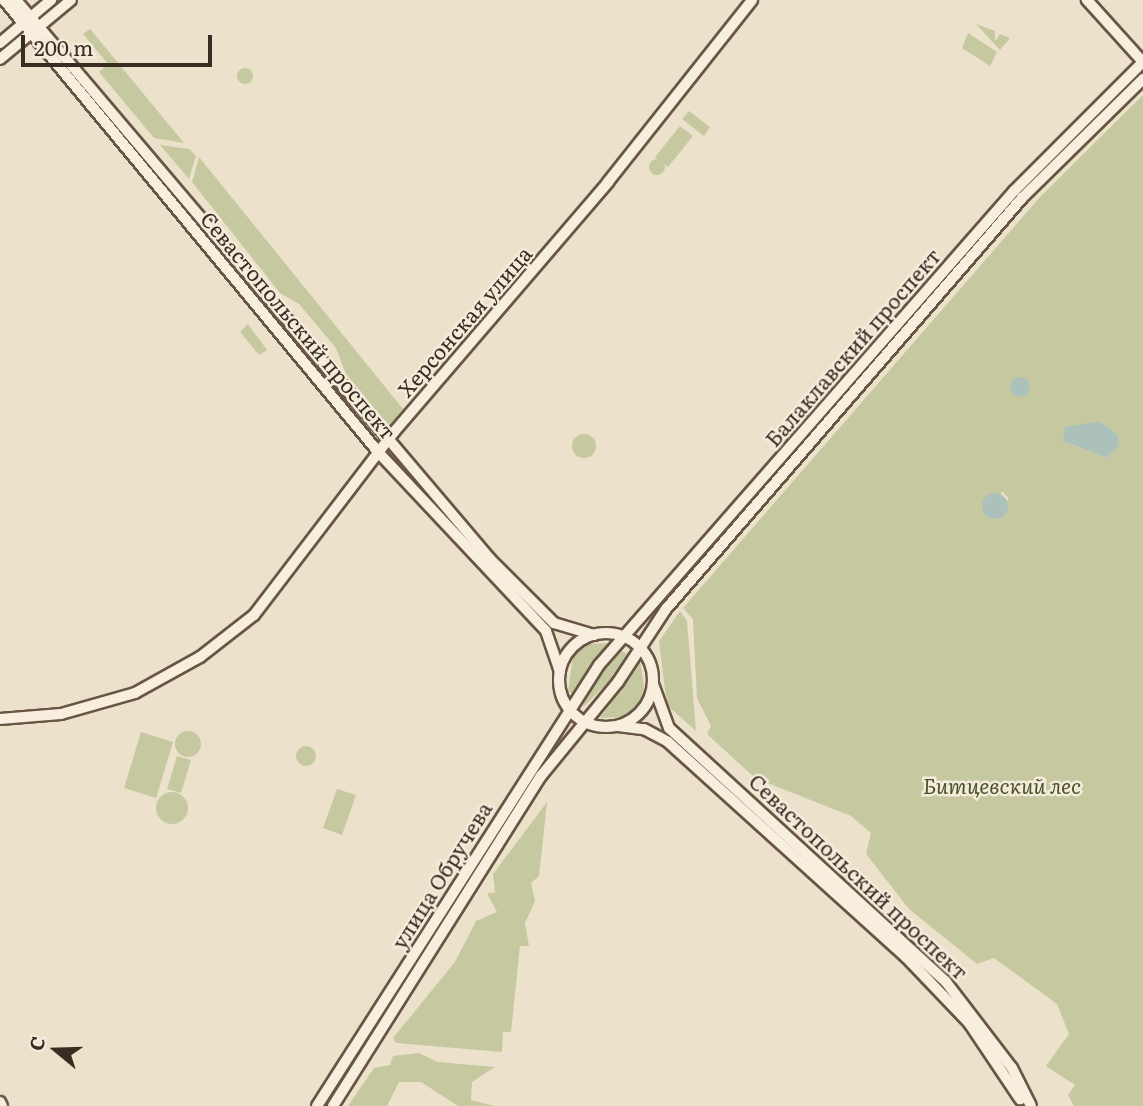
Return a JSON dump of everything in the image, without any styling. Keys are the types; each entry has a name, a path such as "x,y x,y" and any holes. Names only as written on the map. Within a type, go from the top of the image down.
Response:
{"main road":[{"name":"Севастопольский проспект","path":"4,0 27,20"},
{"name":"Севастопольский проспект","path":"16,0 35,30 379,453 546,631 569,710"},
{"path":"0,43 51,0"},
{"path":"0,59 71,0"},
{"name":"Херсонская улица","path":"0,719 108,703 200,657 263,606 387,443 608,182 751,0"},
{"path":"1087,0 1143,62"},
{"name":"Севастопольский проспект","path":"35,30 387,443 541,611 567,631 623,637"},
{"name":"Балаклавский проспект","path":"599,665 1014,191 1143,62"},
{"name":"Балаклавский проспект","path":"618,682 640,647 1022,198 1143,79"},
{"path":"559,672 572,645 594,635"},
{"path":"623,637 640,647"},
{"name":"Севастопольский проспект","path":"640,647 669,728 946,982 1012,1068 1031,1106"},
{"name":"улица Обручева","path":"317,1106 599,665"},
{"name":"улица Обручева","path":"332,1106 541,776 618,682"},
{"path":"618,726 639,714 653,684"},
{"path":"569,710 585,722"},
{"name":"Севастопольский проспект","path":"585,722 644,729 668,742 906,957 969,1023 1023,1106"}],"green space":[{"path":"976,24 995,31 995,41 1000,34 1010,38 1000,50"},
{"path":"90,29 184,143 154,138 99,72 108,64 83,34"},
{"path":"968,33 997,52 990,66 962,48"},
{"path":"245,68 251,70 251,82 245,84 239,82 237,76 239,70"},
{"name":"Битцевский лес","path":"1143,95 1143,1106 1074,1106 1068,1095 1075,1085 1046,1066 1069,1034 1057,1004 994,958 977,964 909,909 866,854 871,833 851,816 755,778 707,734 711,726 697,698 693,619 683,608 1040,197","holes":["1100,421 1118,435 1119,447 1107,458 1063,441","1002,491 1008,498 1005,512 992,520"]},
{"path":"689,111 710,127 704,136 682,119"},
{"path":"680,126 693,136 668,167 655,157"},
{"path":"160,145 189,149 196,156 189,179"},
{"path":"199,157 403,409 389,426 346,374 336,348 299,304 280,293 192,182"},
{"path":"657,159 665,167 657,175 649,167"},
{"path":"248,324 267,350 259,355 240,332"},
{"path":"584,434 592,438 596,446 592,454 584,458 576,454 572,446 576,438"},
{"path":"680,611 687,621 696,731 668,706 665,690 659,641"},
{"path":"610,643 573,693 568,692 573,655 588,644"},
{"path":"621,651 629,654 617,674 583,707 585,695"},
{"path":"640,661 645,693 638,708 627,717 600,718"},
{"path":"188,731 197,735 201,744 197,753 188,757 179,753 175,744 179,735"},
{"path":"141,732 173,742 156,798 124,788"},
{"path":"306,746 313,749 316,756 313,763 306,766 299,763 296,756 299,749"},
{"path":"177,756 191,760 181,793 167,789"},
{"path":"337,789 356,795 342,835 323,828"},
{"path":"172,792 183,797 188,808 183,819 172,824 161,819 156,808 161,797"},
{"path":"547,802 539,876 531,883 535,901 525,923 529,946 520,946 511,1032 503,1032 502,1052 396,1043 393,1038 455,962 476,921 497,912 487,893 495,893 493,874"},
{"path":"419,1053 438,1062 495,1067 472,1082 471,1100 495,1106 458,1106 421,1082 399,1082 387,1106 348,1106 374,1068 390,1065 393,1056"}],"water":[{"path":"1020,377 1027,380 1030,387 1027,394 1020,397 1013,394 1010,387 1013,380"},
{"path":"1100,421 1118,435 1119,447 1107,458 1063,441 1065,427"},
{"path":"995,493 1004,497 1008,506 1004,515 995,519 986,515 982,506 986,497"}]}
